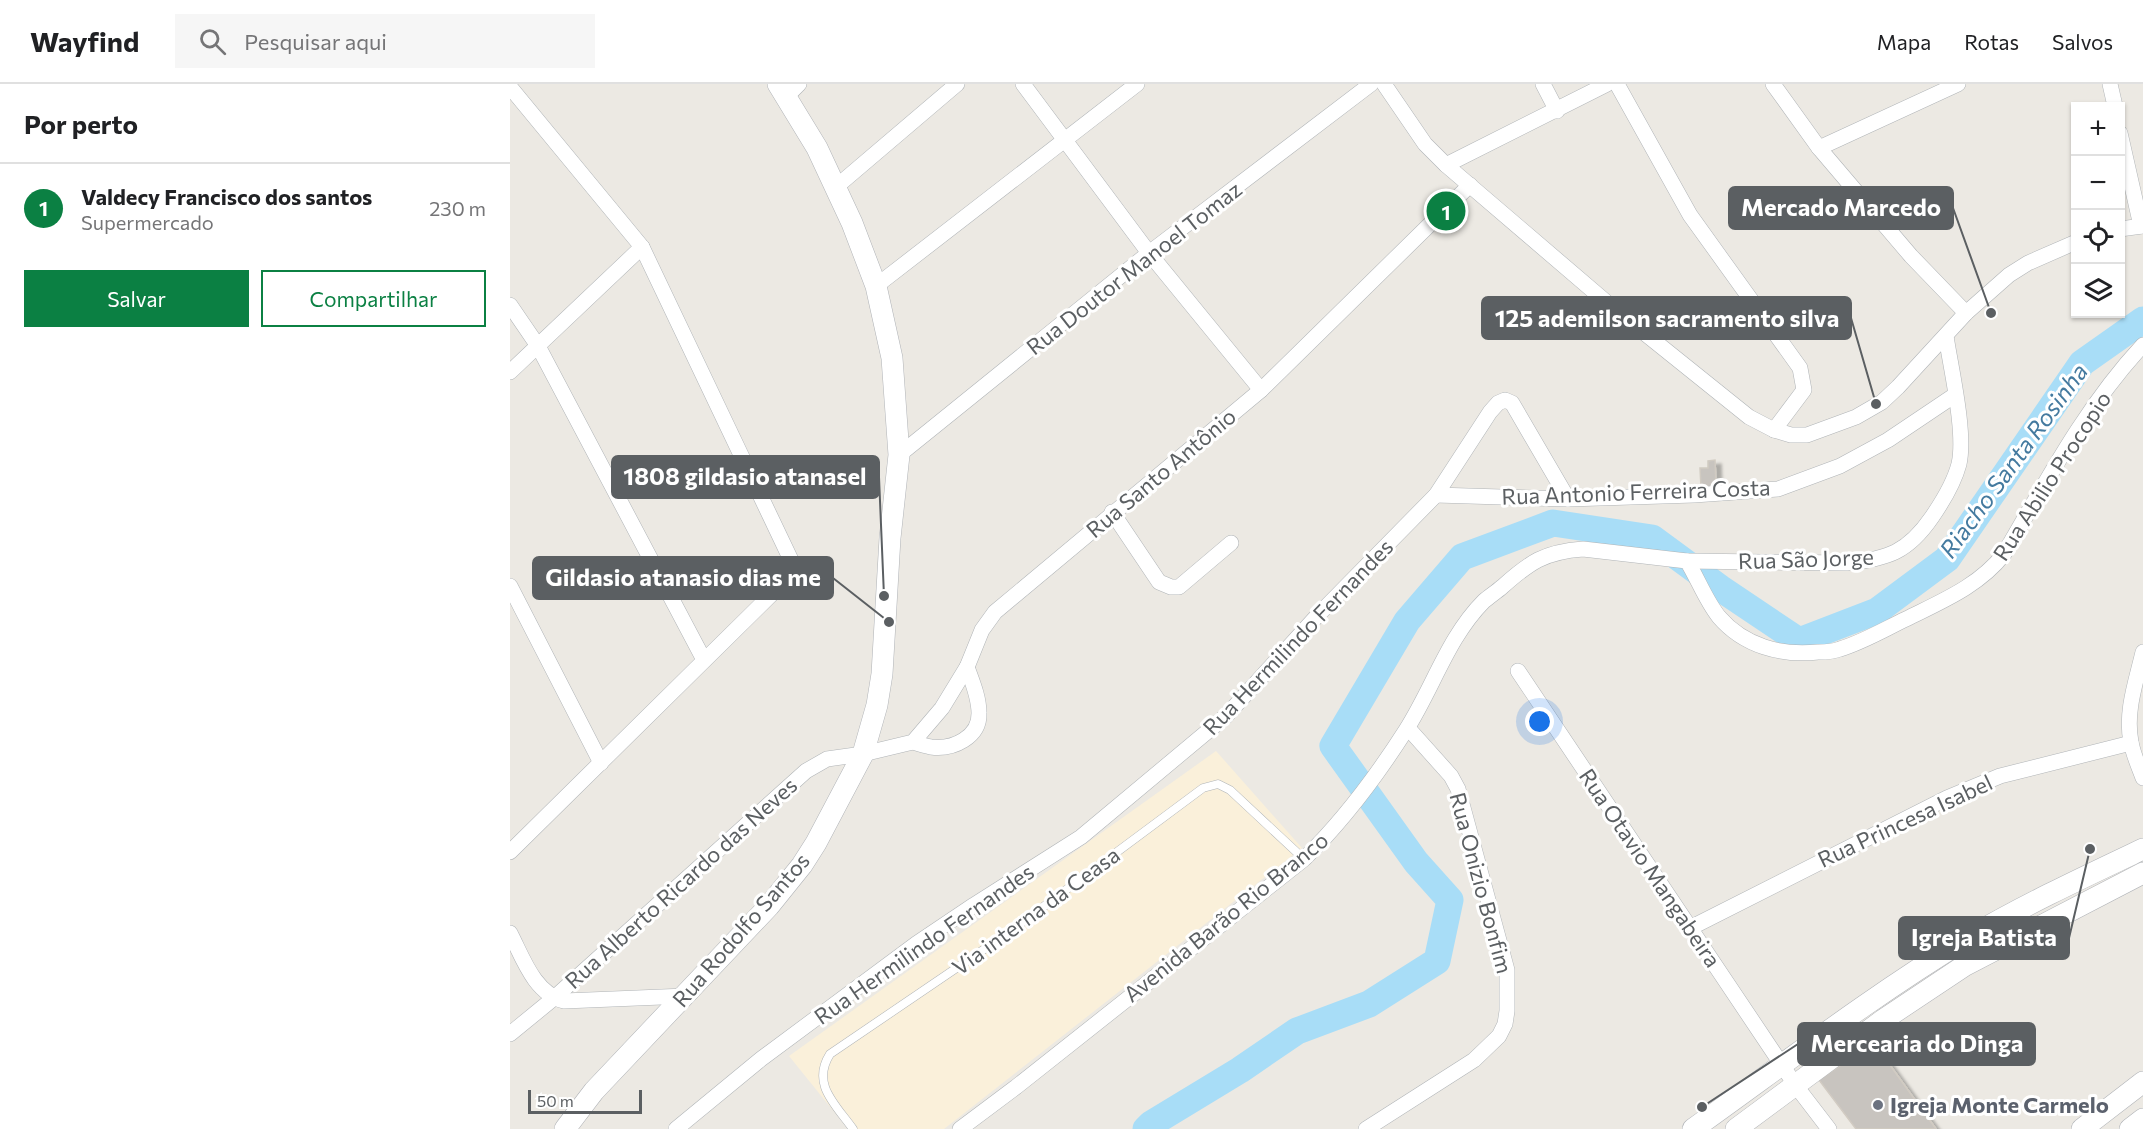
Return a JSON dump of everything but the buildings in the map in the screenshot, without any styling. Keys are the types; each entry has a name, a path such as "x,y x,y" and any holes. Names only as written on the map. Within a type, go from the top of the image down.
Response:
{"main road":[{"name":"Rua Rodolfo Santos","path":"565,1129 594,1091 769,906 802,865 863,754 878,705 890,538 899,455 892,358 876,286 836,186 788,88"},
{"path":"1694,1129 1917,970 2012,913 2143,849"},
{"path":"1736,1129 1883,1020 1964,966 2143,873"},
{"path":"2057,891 2069,911"},
{"path":"2082,1129 2143,1082"},
{"path":"2130,1129 2143,1119"}],"street":[{"path":"836,186 957,84"},
{"path":"1023,84 1149,253 1261,390"},
{"path":"876,286 1137,84"},
{"name":"Rua Doutor Manoel Tomaz","path":"899,455 1149,253 1371,84"},
{"path":"1384,84 1425,144 1446,165 1612,307 1749,417 1774,430 1791,435 1807,435 1856,417 1882,402 1966,313 2009,275 2028,263 2071,244"},
{"path":"1543,84 1557,111"},
{"path":"1446,165 1607,84"},
{"path":"1617,84 1690,215 1800,368 1804,390 1774,430"},
{"path":"1773,84 1819,148 1911,256 1966,313"},
{"path":"1819,148 1958,84"},
{"path":"2110,84 2114,102"},
{"path":"510,87 642,247 791,560 792,567 789,577 510,852"},
{"path":"2125,151 2142,226 2125,228"},
{"name":"Rua Santo Antônio","path":"913,742 942,708 967,667 982,630 995,612 1112,512 1261,390 1470,185"},
{"path":"510,372 642,247"},
{"path":"510,305 538,346 704,660"},
{"name":"Rua São Jorge","path":"1687,561 1847,562 1889,556 1907,546 1921,533 1943,502 1959,462 1960,425 1946,336"},
{"name":"Rua Abilio Procopio","path":"1687,561 1718,616 1734,632 1757,645 1779,652 1802,654 1838,650 1862,641 1948,598 1992,570 2004,554 2065,450 2127,363 2143,345"},
{"name":"Rua Antonio Ferreira Costa","path":"1436,495 1568,499 1705,495 1778,489 1840,466 1888,440 1955,394"},
{"name":"Rua Hermilindo Fernandes","path":"676,1129 761,1059 916,944 974,904 1081,837 1226,716 1317,616 1436,495 1490,412 1505,400 1512,403 1517,410 1568,499"},
{"path":"1112,512 1159,582 1171,587 1179,587 1231,543"},
{"name":"Avenida Barão Rio Branco","path":"960,1129 1304,859 1329,835 1365,791 1408,728 1462,628 1484,602 1519,571 1542,557 1566,550 1589,549 1687,561"},
{"path":"510,586 601,763"},
{"path":"2143,652 2137,703 2129,724 2131,743 2143,778"},
{"path":"863,754 913,742 931,747 944,747 958,744 974,731 980,714 967,667"},
{"name":"Rua Otavio Mangabeira","path":"1518,670 1796,1086 1829,1129"},
{"name":"Rua Onizio Bonfim","path":"1366,1129 1482,1053 1499,1036 1508,1011 1508,970 1458,789 1451,776 1408,728"},
{"name":"Rua Princesa Isabel","path":"1690,928 1947,798 2000,777 2131,743"},
{"name":"Rua Alberto Ricardo das Neves","path":"510,1034 554,998 806,771 827,759 863,754"},
{"path":"510,933 536,981 554,998 564,1001 686,996"}],"lane":[{"name":"Via interna da Ceasa","path":"853,1129 822,1082 821,1074 830,1054 1008,933 1203,788 1218,784 1230,790 1304,859"}],"shaded area":[{"path":"1216,751 1302,848 944,1129 848,1129 789,1056"}],"waterway":[{"name":"Riacho Santa Rosinha","path":"1146,1129 1297,1031 1369,1004 1437,961 1450,900 1416,862 1333,746 1407,621 1462,557 1553,523 1652,538 1720,588 1799,641 1877,611 1947,559 2082,363 2143,320"}],"place":[{"name":"Valdecy Francisco dos santos","path":"1446,211"},
{"name":"Mercado Marcedo","path":"1991,313"},
{"name":"125 ademilson sacramento silva","path":"1876,404"},
{"name":"1808 gildasio atanasel","path":"884,596"},
{"name":"Gildasio atanasio dias me","path":"889,622"},
{"name":"Igreja Batista","path":"2090,849"},
{"name":"Igreja Monte Carmelo","path":"1878,1105"},
{"name":"Mercearia do Dinga","path":"1702,1107"}]}
